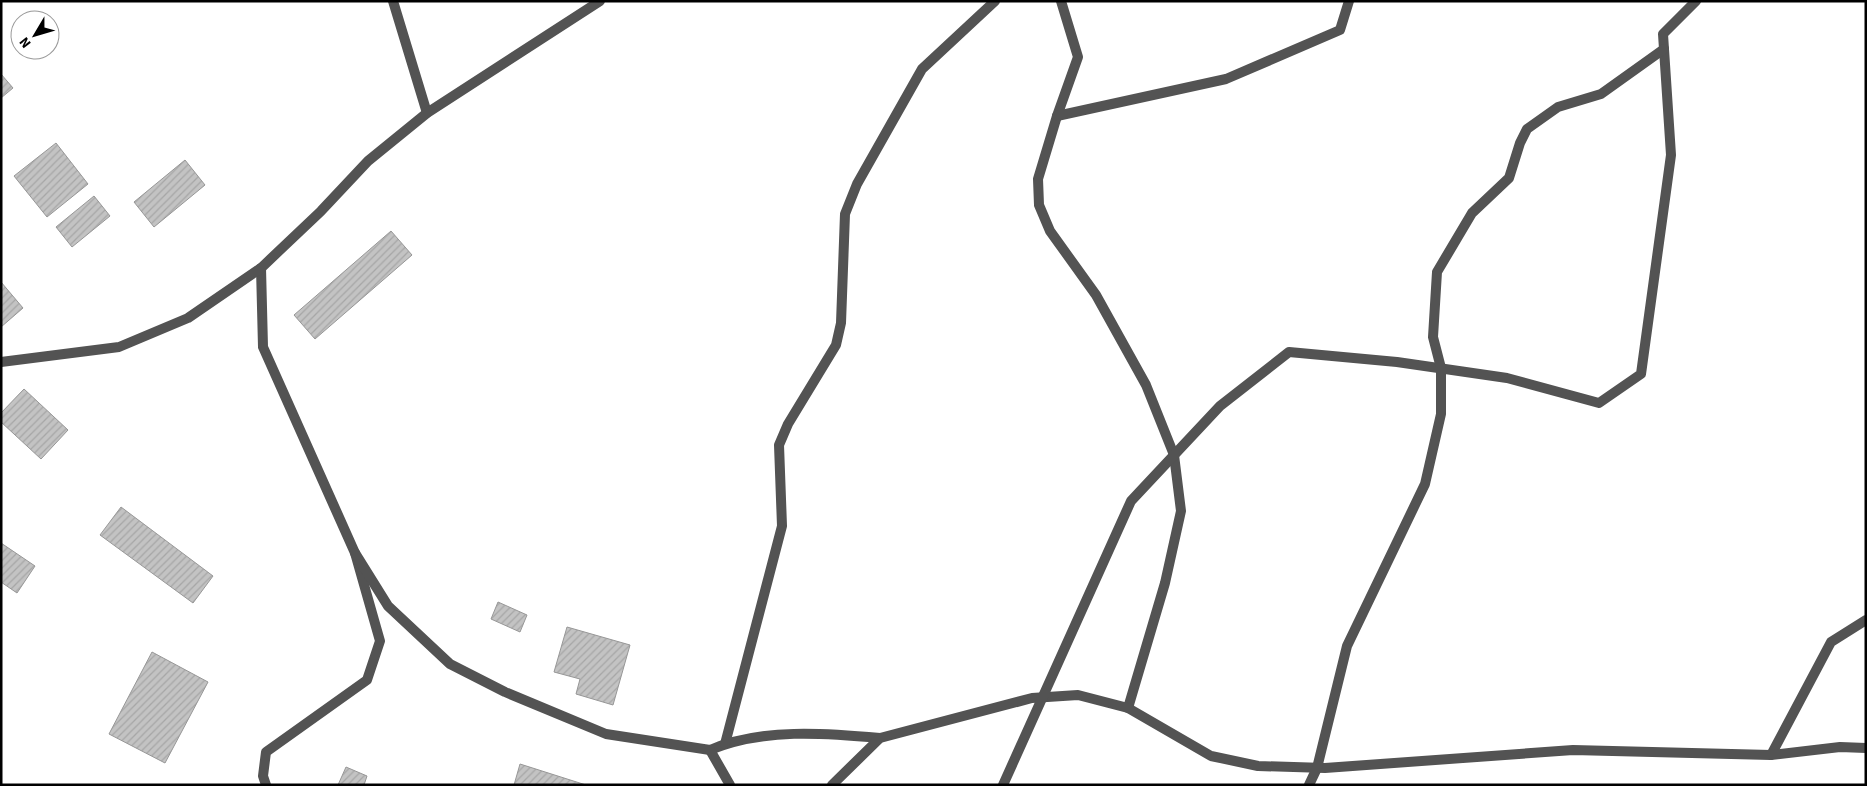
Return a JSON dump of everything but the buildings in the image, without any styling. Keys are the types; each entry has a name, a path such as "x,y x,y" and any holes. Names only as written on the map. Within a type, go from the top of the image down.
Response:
{"street":[{"path":"393,1 427,113"},
{"path":"1,362 119,347 188,318 261,268 321,211 368,161 427,113 600,1"},
{"path":"725,744 782,526 779,446 788,424 836,345 841,323 845,214 857,184 922,70 995,1"},
{"path":"1061,1 1078,57 1057,116 1038,179 1039,205 1050,232 1096,295 1146,385 1174,455 1182,511 1165,583 1128,708"},
{"path":"1057,116 1226,79 1340,30 1349,1"},
{"path":"1004,785 1131,501 1220,406 1289,352 1441,368 1507,378 1599,403 1641,374 1671,155 1663,34 1696,1"},
{"path":"1309,785 1317,768 1347,646 1425,484 1442,414 1441,368 1433,337 1437,272 1472,212 1509,178 1520,142 1527,129 1558,107 1601,94 1664,49"},
{"path":"261,268 263,346 355,553 388,606 450,664 505,692 606,734 710,750 725,744 765,737 823,733 880,738 1032,698 1078,696 1128,708 1211,756 1258,766 1317,768 1573,750 1771,755 1840,747 1866,748"},
{"path":"266,785 263,776 266,752 368,680 380,641 355,553"},
{"path":"1771,755 1832,642 1866,620"},
{"path":"832,785 880,738"},
{"path":"710,750 730,785"}]}
